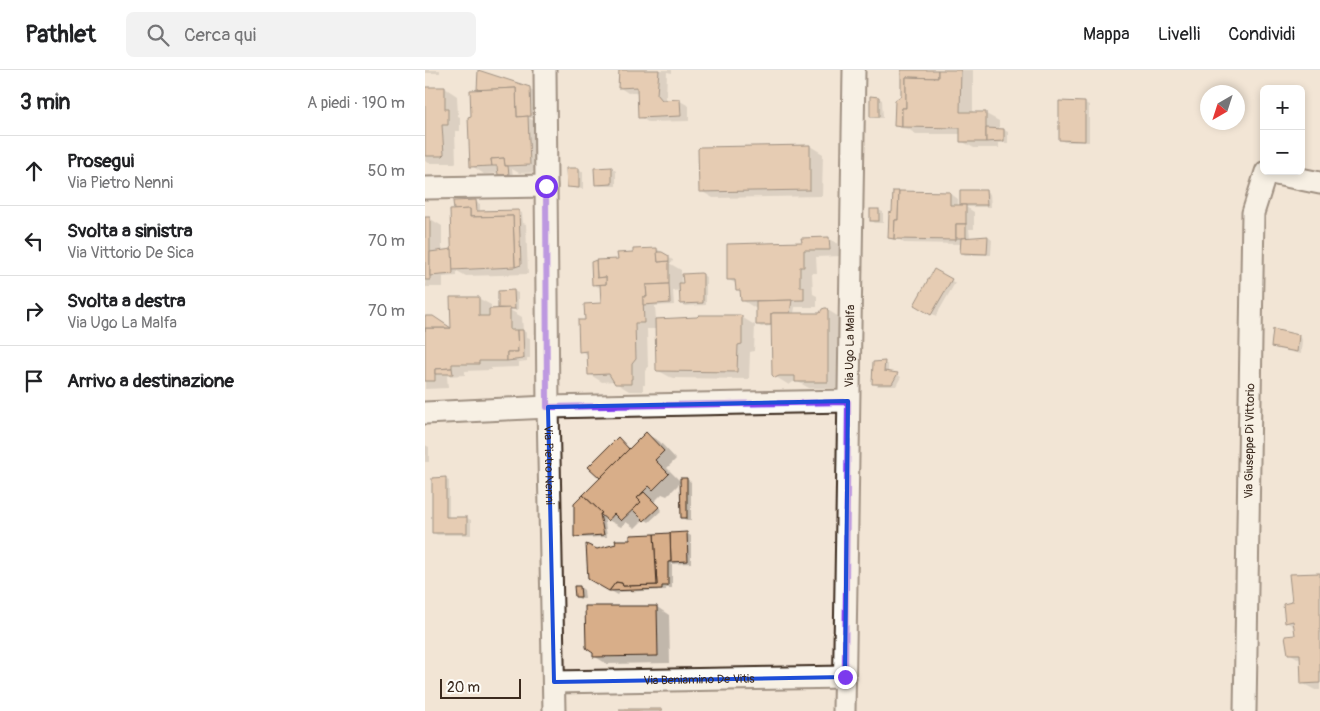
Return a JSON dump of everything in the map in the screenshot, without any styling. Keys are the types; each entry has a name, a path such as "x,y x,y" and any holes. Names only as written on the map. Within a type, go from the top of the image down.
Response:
{"street":[{"name":"Via Pietro Nenni","path":"545,70 547,407 555,711"},
{"name":"Via Ugo La Malfa","path":"844,711 854,70"},
{"name":"Via Giuseppe Di Vittorio","path":"1245,711 1253,213 1265,175"},
{"path":"1281,175 1320,183"},
{"path":"425,188 546,186"},
{"path":"425,413 547,407 848,402"},
{"name":"Via Beniamino De Vitis","path":"554,682 845,677"}],"highlighted area":[{"path":"848,401 845,677 554,682 548,407"}],"building":[{"path":"478,70 530,87 531,116 517,117 516,88 477,90"},
{"path":"619,70 659,70 657,94 662,100 680,99 681,116 638,118 637,87 618,88"},
{"path":"901,70 938,70 938,78 906,77 906,108 902,108 902,127 894,126 895,100 901,96"},
{"path":"938,70 961,70 960,112 986,112 986,142 960,142 960,128 902,127 902,108 906,108 906,77 938,78"},
{"path":"425,87 445,87 445,109 448,109 448,125 442,125 444,154 442,156 425,156"},
{"path":"516,88 517,117 528,116 530,165 505,166 504,158 491,159 492,166 470,167 468,117 471,116 470,90"},
{"path":"870,96 879,97 879,117 870,117"},
{"path":"1059,101 1085,102 1085,141 1059,140"},
{"path":"986,128 1004,129 1004,141 986,142"},
{"path":"810,145 810,190 699,192 698,149 700,147"},
{"path":"504,158 505,166 508,166 509,175 498,175 497,166 492,166 491,159"},
{"path":"612,167 612,184 595,185 594,168"},
{"path":"566,168 579,168 579,188 567,187"},
{"path":"960,190 986,190 987,205 960,205"},
{"path":"893,191 899,191 898,220 895,220 894,239 888,238 889,213 892,212"},
{"path":"899,191 950,192 950,205 966,205 966,224 956,224 956,240 894,239 895,220 898,220"},
{"path":"476,200 477,211 519,210 521,265 515,267 513,216 470,217 470,209 454,210 453,201"},
{"path":"470,209 470,217 513,216 515,267 452,270 450,210"},
{"path":"870,209 879,209 879,221 870,221"},
{"path":"425,217 430,217 430,280 425,280"},
{"path":"956,224 966,224 966,238 956,238"},
{"path":"988,236 987,254 960,253 961,238"},
{"path":"829,237 830,250 804,250 804,267 800,267 800,287 804,287 804,300 741,301 740,290 736,290 735,280 727,280 727,244 802,242 801,238"},
{"path":"657,248 658,262 669,261 669,284 646,285 647,297 643,297 644,323 635,323 636,359 632,364 631,384 615,384 609,374 588,375 587,351 579,352 578,320 585,320 584,304 601,303 600,284 606,284 606,277 597,278 596,260 618,259 617,253 633,252 633,249"},
{"path":"452,249 453,274 430,276 430,252"},
{"path":"657,252 662,252 669,256 669,261 658,262"},
{"path":"596,260 597,278 606,277 606,284 592,285 591,262"},
{"path":"934,269 952,279 931,315 914,305"},
{"path":"682,274 703,274 703,303 680,304 679,283 683,283"},
{"path":"669,284 670,303 643,305 643,297 647,297 646,285"},
{"path":"514,290 515,309 498,308 498,291"},
{"path":"450,297 479,297 479,316 489,316 489,309 510,308 510,330 517,330 518,352 507,352 507,361 479,361 479,364 452,364 452,368 435,369 435,381 425,381 425,328 451,328"},
{"path":"792,300 790,313 773,313 771,314 771,325 756,325 756,301"},
{"path":"825,308 828,311 828,382 795,382 795,376 779,376 775,378 772,375 771,314 820,313"},
{"path":"699,315 742,316 742,344 738,345 737,372 657,371 655,319 697,317"},
{"path":"425,316 433,316 451,328 425,328"},
{"path":"1273,329 1299,335 1297,352 1271,347"},
{"path":"517,330 523,330 524,358 507,361 507,352 518,352"},
{"path":"885,361 884,371 898,373 892,384 872,384 873,362"},
{"path":"452,368 453,374 435,374 435,369"},
{"path":"646,432 664,451 655,460 669,474 653,490 649,486 637,498 641,502 621,521 614,514 608,521 583,495"},
{"path":"618,437 629,449 600,478 588,467"},
{"path":"446,477 446,517 467,517 467,533 432,533 432,478"},
{"path":"680,478 687,478 687,518 681,518"},
{"path":"644,492 659,507 644,521 633,510 641,502 637,498"},
{"path":"583,495 602,513 600,514 604,535 574,537 574,504"},
{"path":"687,532 688,561 671,562 670,533"},
{"path":"670,533 671,562 668,562 668,586 662,586 662,589 609,591 616,582 622,583 623,586 657,585 654,534"},
{"path":"654,534 657,585 623,586 622,583 616,582 609,591 588,579 586,544 597,549 616,544 615,540 630,540 630,535"},
{"path":"1320,573 1320,683 1301,684 1300,654 1288,654 1285,636 1295,635 1293,621 1285,623 1283,604 1292,602 1289,574"},
{"path":"574,586 580,586 581,597 575,597"},
{"path":"585,606 657,606 658,656 593,657 593,653 586,647"},
{"path":"619,709 662,709 662,711 620,711"}],"route":[{"path":"546,186 547,407 848,402 845,677"}]}
